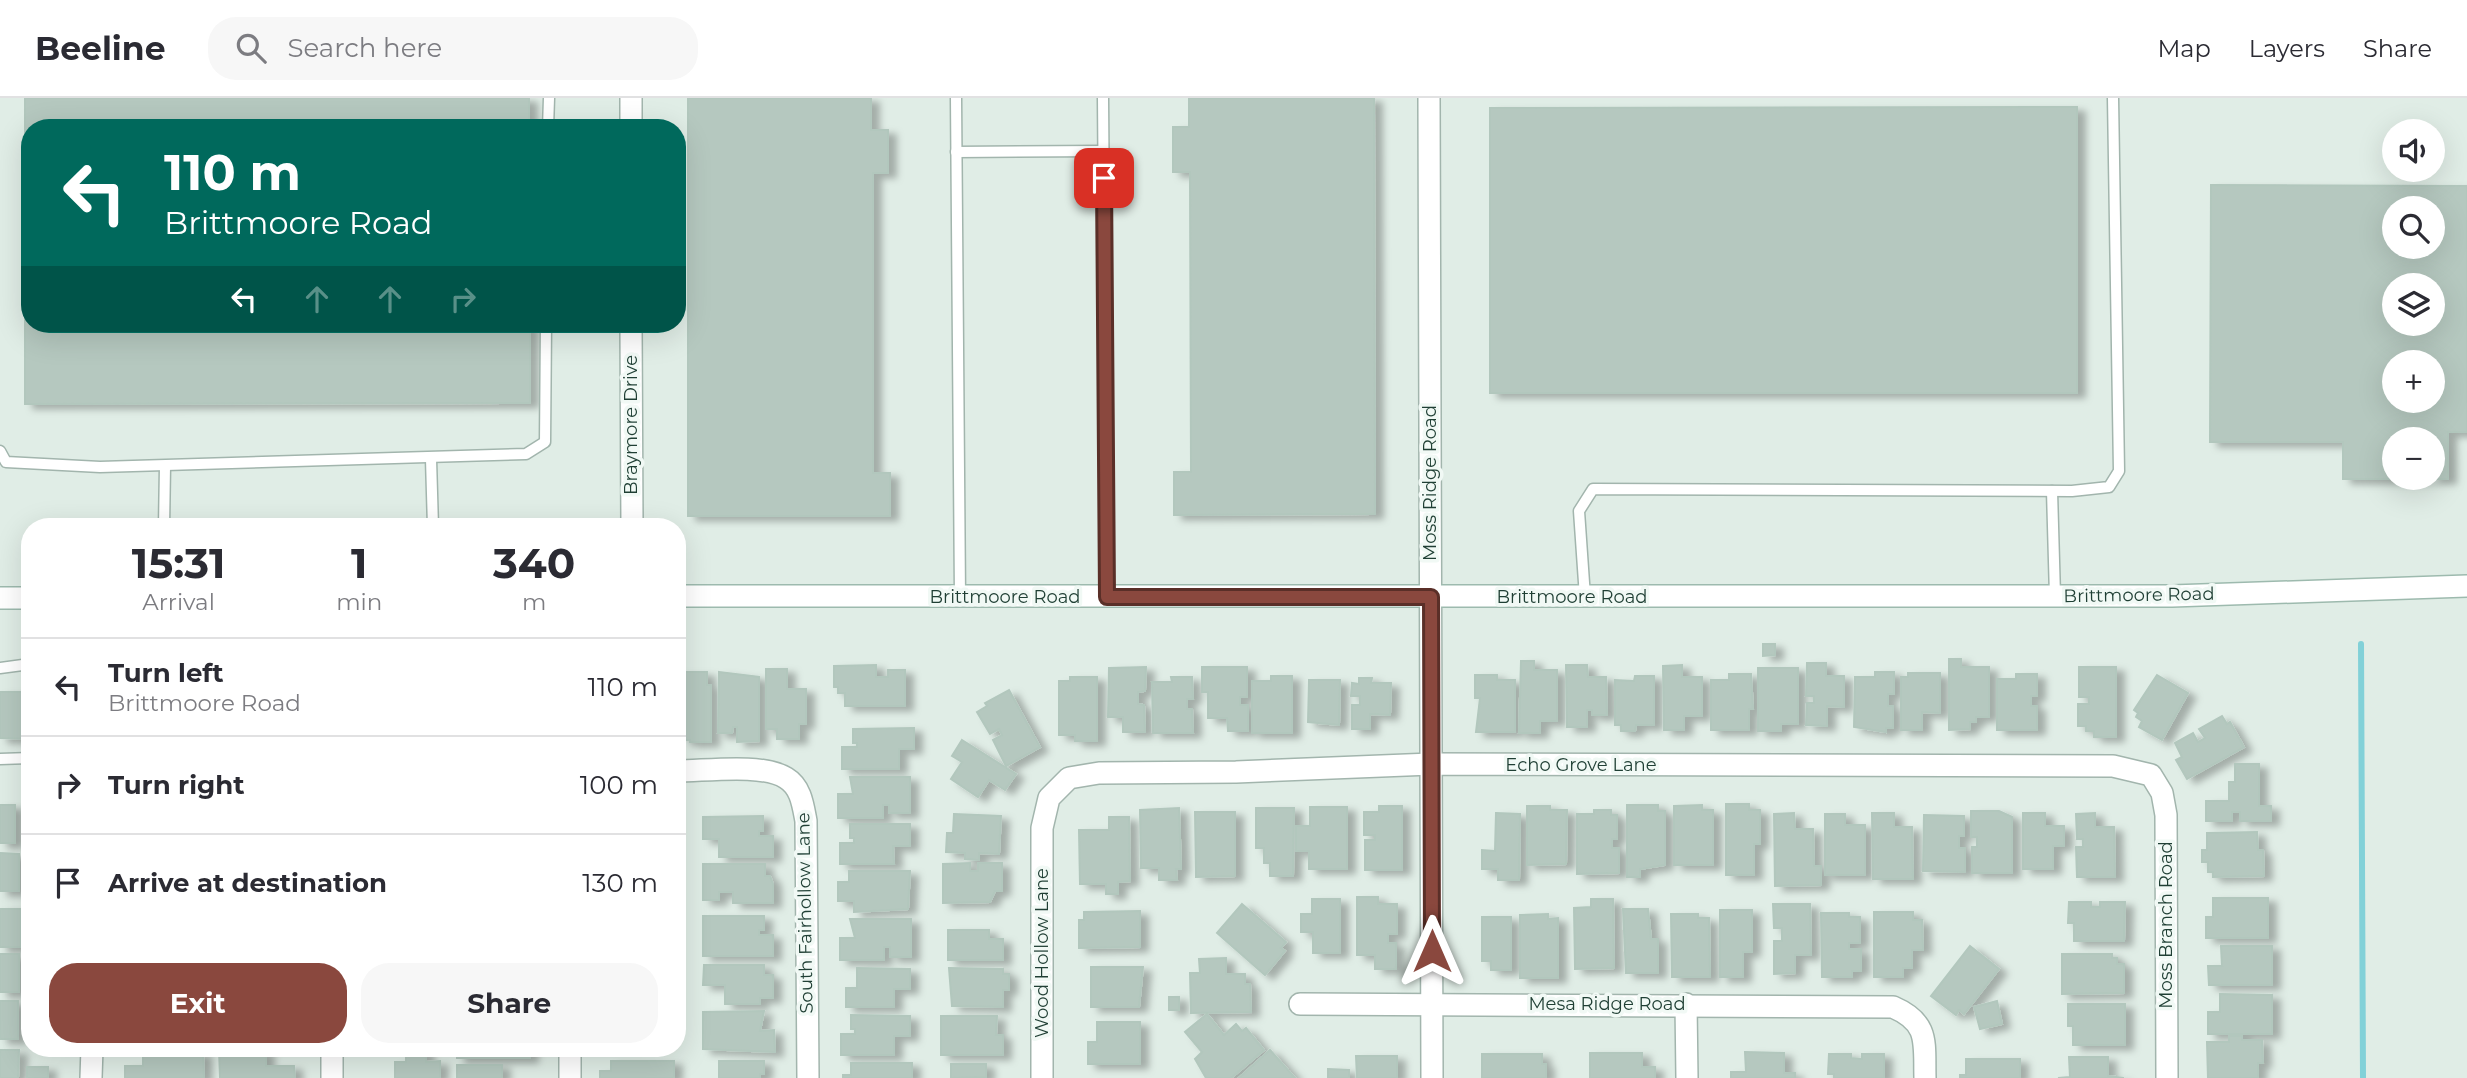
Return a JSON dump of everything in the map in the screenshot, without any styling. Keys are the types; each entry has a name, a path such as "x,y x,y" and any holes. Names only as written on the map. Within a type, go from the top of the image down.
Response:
{"street":[{"path":"631,98 631,119"},
{"name":"Moss Ridge Road","path":"1429,98 1432,1078"},
{"name":"Braymore Drive","path":"631,333 632,518"},
{"name":"Brittmoore Road","path":"686,596 2172,596 2467,586"},
{"path":"0,598 21,598"},
{"name":"Echo Grove Lane","path":"1042,828 1049,798 1069,778 1099,773 1236,772 1431,764 2113,766 2151,775"},
{"name":"South Fairhollow Lane","path":"686,771 769,771 788,779 802,797 806,821 808,1078"},
{"name":"Moss Branch Road","path":"2151,775 2162,793 2166,815 2167,1078"},
{"name":"Wood Hollow Lane","path":"1042,828 1042,1078"},
{"name":"Mesa Ridge Road","path":"1300,1004 1871,1004 1893,1007 1912,1015 1924,1034 1925,1078"},
{"path":"1686,1004 1687,1078"},
{"path":"91,1078 92,1057"},
{"path":"331,1078 332,1057"},
{"path":"570,1057 570,1078"}],"lane":[{"path":"548,119 549,98"},
{"path":"956,98 960,597"},
{"path":"1103,98 1107,597"},
{"path":"1585,597 1579,511 1593,489 2052,491 2109,487 2119,471 2113,98"},
{"path":"956,152 1104,151"},
{"path":"0,452 6,462 100,467 526,454 545,442 546,333"},
{"path":"431,459 433,518"},
{"path":"164,518 165,466"},
{"path":"2052,491 2055,596"},
{"path":"0,668 21,665"},
{"path":"0,759 21,758"}],"building":[{"path":"25,98 529,98 529,119 25,119"},
{"path":"688,98 871,98 871,130 888,130 888,173 873,173 873,473 890,473 890,516 688,516"},
{"path":"1189,98 1374,98 1375,514 1174,515 1174,472 1191,472 1190,172 1173,172 1173,127 1189,127"},
{"path":"2077,107 2077,393 1490,393 1490,108"},
{"path":"2211,185 2467,186 2467,432 2448,432 2448,479 2445,479 2445,427 2382,427 2382,479 2343,479 2343,442 2210,442"},
{"path":"25,333 530,333 530,403 25,404"},
{"path":"1763,644 1775,644 1775,655 1763,656"},
{"path":"1949,659 1961,659 1961,667 1989,667 1989,717 1976,717 1976,722 1970,722 1970,729 1949,730"},
{"path":"1521,661 1534,661 1534,670 1557,670 1557,721 1540,721 1540,733 1519,733"},
{"path":"1807,663 1826,663 1826,676 1844,676 1844,707 1827,706 1827,726 1806,725 1807,703 1814,703 1814,696 1806,696"},
{"path":"876,665 876,677 888,677 888,670 905,670 905,706 845,706 845,693 838,693 838,687 834,687 834,666"},
{"path":"1566,665 1587,665 1588,677 1606,677 1607,715 1592,715 1592,710 1587,710 1587,727 1567,727"},
{"path":"1682,665 1682,677 1702,677 1702,716 1684,716 1684,730 1664,730 1663,666"},
{"path":"1146,667 1145,691 1138,692 1138,704 1144,705 1145,732 1123,732 1123,717 1108,717 1109,668"},
{"path":"1202,667 1247,667 1247,697 1240,697 1240,705 1248,705 1248,731 1228,731 1227,718 1208,718 1208,692 1202,692"},
{"path":"2079,667 2116,667 2116,737 2094,737 2094,731 2086,731 2086,726 2078,726 2078,704 2089,704 2089,697 2079,697"},
{"path":"1758,668 1798,668 1798,724 1781,724 1781,731 1758,731"},
{"path":"766,669 787,669 787,689 806,689 806,724 799,724 799,739 777,739 777,729 766,729"},
{"path":"686,672 707,672 707,685 711,685 711,742 686,740"},
{"path":"719,672 759,677 759,741 737,742 737,727 733,727 732,733 718,733"},
{"path":"1875,672 1894,672 1894,694 1888,694 1888,706 1893,706 1893,728 1886,728 1886,732 1854,727 1855,677 1875,677"},
{"path":"1908,673 1940,673 1940,713 1922,712 1922,730 1901,730 1901,677 1908,677"},
{"path":"1729,674 1751,674 1753,709 1749,709 1749,730 1711,730 1711,680 1729,680"},
{"path":"2016,674 2037,674 2037,696 2031,696 2031,706 2037,706 2037,730 1997,730 1997,679 2016,679"},
{"path":"1475,675 1497,675 1497,680 1515,680 1515,732 1476,732 1480,698 1475,698"},
{"path":"2157,675 2188,693 2162,740 2139,727 2142,721 2136,717 2138,713 2134,710"},
{"path":"1271,676 1292,676 1292,733 1252,733 1252,681 1271,681"},
{"path":"1635,676 1654,676 1654,725 1636,725 1635,731 1621,731 1621,725 1615,725 1615,680 1634,681"},
{"path":"1070,677 1097,677 1097,741 1075,741 1075,735 1059,735 1059,681 1070,681"},
{"path":"1171,677 1192,677 1193,699 1187,699 1187,709 1192,709 1193,733 1153,733 1152,682 1172,682"},
{"path":"1359,678 1372,678 1371,683 1391,683 1390,715 1370,714 1370,729 1352,729 1352,705 1360,705 1360,696 1351,696 1352,683 1359,684"},
{"path":"1309,680 1340,680 1339,725 1308,722"},
{"path":"1009,690 1040,747 1006,766 993,740 1002,735 999,729 990,734 977,712 987,706 985,703"},
{"path":"0,692 21,692 21,739 0,738"},
{"path":"2222,716 2227,724 2230,722 2244,747 2187,779 2176,760 2182,757 2175,743 2193,733 2198,742 2205,738 2199,729"},
{"path":"914,728 914,749 899,749 899,769 842,769 842,747 857,747 857,743 853,743 853,729"},
{"path":"962,740 1016,774 1005,790 989,780 978,797 951,779 962,762 952,756"},
{"path":"2235,764 2259,764 2259,806 2271,806 2271,821 2240,821 2240,812 2232,812 2232,821 2206,821 2206,801 2229,801 2229,782 2235,782"},
{"path":"850,777 910,777 910,813 889,813 889,805 883,805 883,818 838,818 838,794 853,794"},
{"path":"1726,804 1749,804 1749,810 1760,810 1760,844 1754,844 1754,875 1726,875"},
{"path":"0,805 15,805 15,843 0,843"},
{"path":"1627,805 1658,805 1658,811 1665,811 1665,865 1640,869 1640,877 1627,877"},
{"path":"1702,805 1702,810 1713,810 1713,865 1674,865 1674,806"},
{"path":"1379,806 1402,806 1402,870 1365,870 1365,840 1375,840 1375,835 1364,835 1364,812 1379,812"},
{"path":"1527,806 1550,806 1550,810 1567,810 1566,864 1527,865"},
{"path":"1310,807 1347,807 1347,869 1309,869 1309,851 1296,851 1296,826 1310,826"},
{"path":"1179,808 1181,869 1176,869 1177,880 1159,880 1159,868 1141,868 1140,810"},
{"path":"1256,808 1294,808 1293,876 1270,876 1270,863 1264,863 1264,848 1256,848"},
{"path":"1594,810 1611,810 1611,815 1617,815 1617,839 1612,839 1612,848 1619,848 1619,873 1577,874 1577,814 1594,814"},
{"path":"1971,811 1999,811 2012,817 2012,873 1972,873 1972,847 1977,847 1977,837 1971,837"},
{"path":"1195,812 1235,812 1235,876 1196,877"},
{"path":"1496,813 1520,814 1519,880 1498,880 1498,869 1482,869 1482,850 1495,851"},
{"path":"1794,813 1795,829 1813,829 1814,866 1821,866 1821,885 1775,886 1774,814"},
{"path":"1872,813 1894,813 1894,827 1912,827 1913,879 1873,879"},
{"path":"2023,813 2045,813 2045,826 2064,826 2064,846 2053,846 2053,869 2023,869"},
{"path":"2095,813 2095,827 2114,827 2115,877 2077,877 2076,847 2083,847 2083,839 2077,839 2076,814"},
{"path":"954,814 1001,816 999,854 979,853 979,860 965,859 965,853 946,852 947,833 953,833"},
{"path":"1825,814 1845,814 1845,825 1865,825 1865,875 1825,875"},
{"path":"1924,815 1964,816 1964,836 1959,836 1959,848 1965,848 1965,872 1923,871"},
{"path":"763,816 763,831 759,831 759,836 773,836 773,857 719,857 719,839 703,839 703,817"},
{"path":"1109,817 1129,817 1130,881 1118,882 1118,894 1106,894 1106,884 1080,884 1079,830 1109,830"},
{"path":"850,824 910,824 910,846 893,846 894,864 840,864 840,843 854,843 854,838 850,838"},
{"path":"2257,832 2258,850 2263,850 2264,876 2213,877 2213,872 2208,872 2208,862 2202,862 2202,850 2207,850 2207,833"},
{"path":"0,853 19,854 19,891 0,891"},
{"path":"970,863 970,871 978,871 978,863 1002,863 1002,891 995,891 990,902 943,903 943,864"},
{"path":"703,864 765,864 765,876 770,876 773,884 773,903 733,903 733,892 719,892 719,900 703,900"},
{"path":"849,871 910,871 908,909 854,912 854,901 838,901 838,882 849,882"},
{"path":"1357,897 1378,897 1378,904 1397,904 1397,934 1388,934 1388,943 1396,943 1396,969 1375,969 1375,955 1357,955"},
{"path":"2213,898 2268,898 2268,938 2206,938 2206,917 2213,917"},
{"path":"1312,899 1340,899 1340,953 1313,953 1313,932 1301,932 1301,914 1312,914"},
{"path":"1591,899 1613,899 1614,968 1575,969 1574,908 1591,907"},
{"path":"2069,902 2091,902 2091,907 2100,907 2100,902 2125,902 2124,941 2074,941 2074,923 2068,923"},
{"path":"1242,904 1286,942 1281,948 1285,951 1265,975 1217,933"},
{"path":"1773,904 1810,904 1811,955 1795,955 1795,973 1774,974 1774,941 1782,941 1782,928 1774,928"},
{"path":"0,909 21,909 21,947 0,947"},
{"path":"1623,909 1648,909 1651,939 1658,939 1658,973 1626,973"},
{"path":"1720,910 1752,910 1752,952 1743,952 1743,977 1720,977"},
{"path":"1140,911 1140,947 1079,948 1079,920 1084,920 1084,912"},
{"path":"1874,912 1913,912 1913,920 1922,920 1923,950 1912,950 1912,968 1903,968 1903,977 1874,977"},
{"path":"1821,913 1849,913 1849,917 1860,917 1860,943 1849,943 1849,949 1861,949 1861,971 1852,971 1852,977 1822,977"},
{"path":"1548,914 1548,919 1558,918 1558,978 1520,978 1520,915"},
{"path":"1671,914 1698,914 1698,918 1709,918 1710,977 1672,977"},
{"path":"703,916 764,916 764,930 759,930 759,935 773,935 773,956 703,956"},
{"path":"1482,917 1511,917 1511,970 1491,970 1491,961 1482,961"},
{"path":"850,919 911,919 911,957 890,957 890,947 884,947 884,960 840,960 840,938 855,938"},
{"path":"948,930 989,930 989,939 1003,939 1003,960 948,960"},
{"path":"1970,946 1999,969 1964,1014 1959,1010 1956,1015 1931,996"},
{"path":"2221,946 2272,946 2272,985 2209,985 2208,966 2222,966"},
{"path":"0,954 19,954 19,992 0,992"},
{"path":"2062,954 2112,954 2112,958 2117,958 2117,964 2124,964 2124,993 2062,994"},
{"path":"1226,958 1226,974 1245,974 1245,984 1250,984 1251,1012 1191,1013 1190,973 1200,973 1199,959"},
{"path":"704,965 764,965 764,975 773,975 773,998 760,998 760,1004 725,1004 725,985 703,985"},
{"path":"1091,967 1143,967 1139,1007 1091,1007"},
{"path":"857,968 910,969 910,989 894,989 894,1007 846,1007 846,988 857,988"},
{"path":"949,968 1003,969 1003,974 1009,974 1009,990 1003,990 1003,1007 952,1006"},
{"path":"2220,994 2272,995 2272,1034 2208,1034 2208,1012 2220,1012"},
{"path":"1169,997 1179,997 1179,1010 1169,1010"},
{"path":"0,1001 18,1001 18,1039 0,1039"},
{"path":"1997,1001 2002,1024 1980,1029 1974,1007"},
{"path":"2068,1004 2125,1004 2125,1045 2073,1045 2073,1026 2068,1026"},
{"path":"764,1011 760,1031 774,1030 775,1052 703,1049 703,1012"},
{"path":"1207,1014 1224,1035 1236,1024 1242,1031 1246,1028 1264,1050 1231,1078 1206,1078 1195,1059 1202,1052 1185,1032"},
{"path":"851,1015 910,1016 910,1036 894,1036 894,1055 841,1055 841,1034 855,1034 855,1029 851,1029"},
{"path":"941,1016 997,1016 996,1035 1003,1035 1003,1055 941,1055"},
{"path":"1097,1022 1140,1022 1140,1064 1088,1064 1088,1042 1097,1042"},
{"path":"2229,1036 2242,1036 2242,1040 2262,1040 2263,1063 2258,1063 2258,1078 2208,1078 2207,1042 2229,1042"},
{"path":"0,1050 19,1050 18,1078 0,1078"},
{"path":"1270,1050 1295,1078 1239,1078"},
{"path":"1745,1052 1784,1053 1784,1073 1795,1073 1795,1078 1731,1078 1731,1072 1746,1072"},
{"path":"1590,1053 1642,1053 1642,1067 1655,1067 1655,1078 1590,1078"},
{"path":"1482,1054 1542,1054 1542,1064 1546,1064 1546,1078 1482,1078"},
{"path":"1829,1054 1851,1054 1851,1058 1862,1059 1862,1054 1884,1054 1884,1078 1834,1078 1834,1074 1828,1074"},
{"path":"1356,1056 1397,1056 1397,1078 1357,1078"},
{"path":"143,1057 203,1057 204,1078 125,1078 125,1066 143,1066"},
{"path":"219,1057 266,1057 266,1066 294,1066 295,1078 220,1078"},
{"path":"406,1057 426,1057 426,1062 440,1061 440,1078 395,1078 395,1062 406,1062"},
{"path":"457,1057 530,1057 530,1058"},
{"path":"2069,1057 2108,1057 2108,1076 2124,1078 2058,1078 2070,1077"},
{"path":"1966,1059 2020,1059 2020,1078 1960,1078 1960,1075 1966,1075"},
{"path":"611,1061 674,1061 674,1078 600,1078 600,1071 611,1071"},
{"path":"719,1061 764,1061 764,1074 760,1074 760,1078 719,1078"},
{"path":"851,1063 912,1063 912,1078 843,1078 843,1075 851,1075"},
{"path":"951,1064 986,1064 986,1077 951,1078"},
{"path":"457,1065 502,1065 502,1078 457,1078"},
{"path":"27,1067 48,1067 48,1078 27,1078"},
{"path":"1328,1069 1349,1070 1349,1078 1328,1078"}],"waterway":[{"path":"2361,644 2363,1078"}],"route":[{"path":"1104,178 1107,597 1431,597 1432,951"}]}
